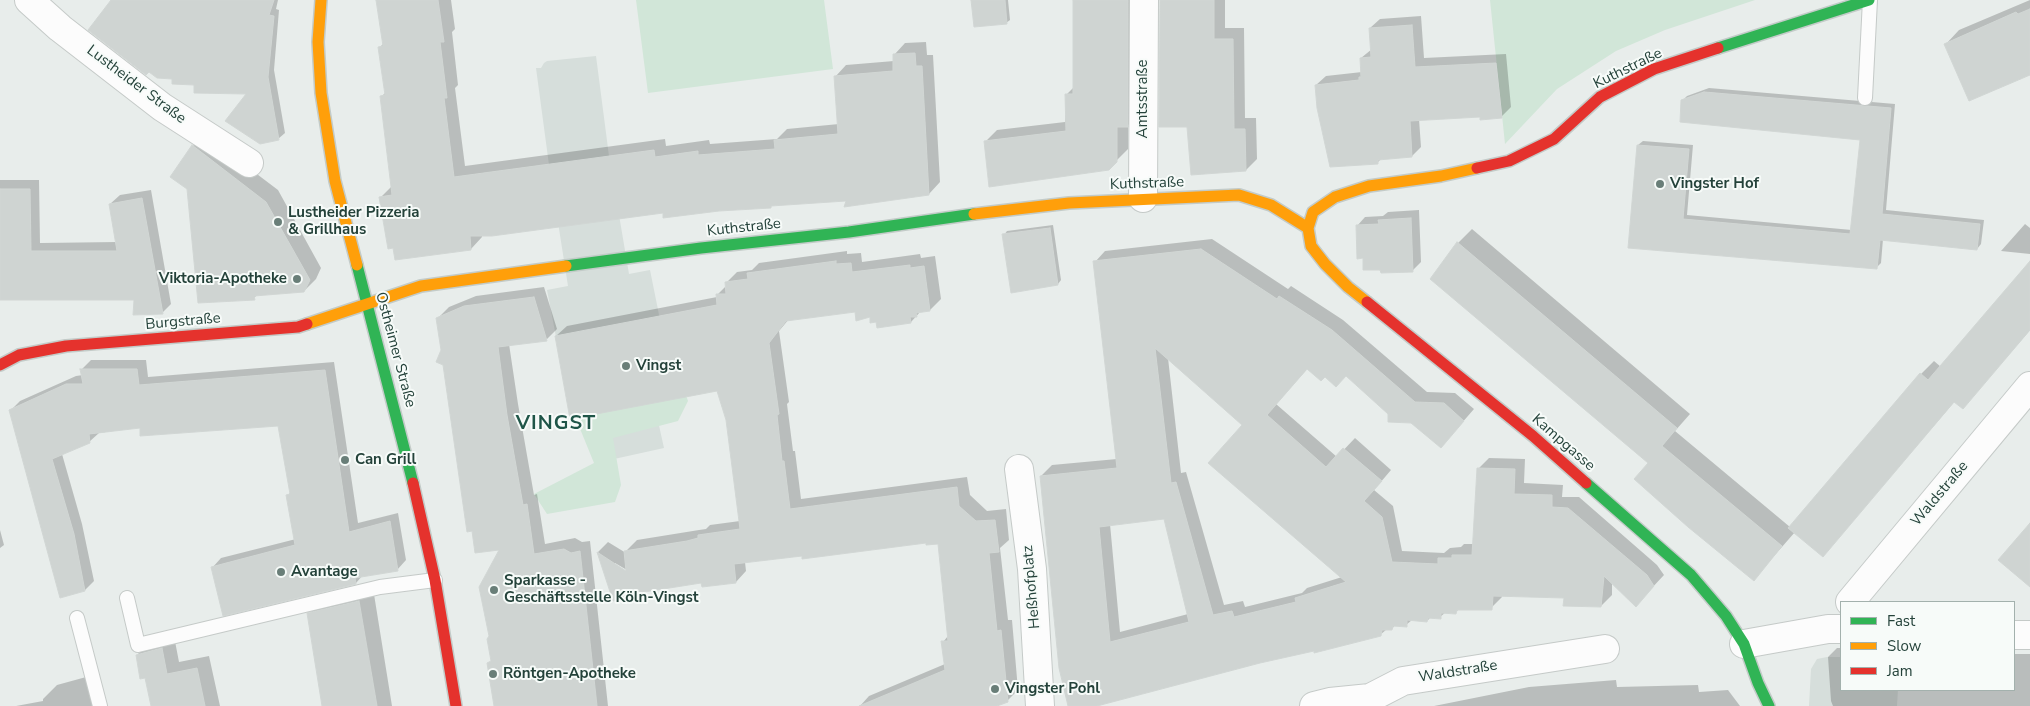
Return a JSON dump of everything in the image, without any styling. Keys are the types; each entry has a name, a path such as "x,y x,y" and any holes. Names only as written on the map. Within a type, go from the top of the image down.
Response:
{"street":[{"name":"Lustheider Straße","path":"29,0 60,28 162,108 249,163"},
{"name":"Ostheimer Straße","path":"321,0 318,42 321,93 335,181 418,497 435,580 456,706"},
{"name":"Amtsstraße","path":"1143,198 1144,0"},
{"name":"Kuthstraße","path":"367,304 421,286 704,248 849,232 988,212 1069,203 1143,198 1239,196 1271,206 1308,228 1313,212 1335,197 1369,186 1441,176 1510,161 1554,139 1600,97 1654,69 1835,6 1870,0"},
{"name":"Kampgasse","path":"1308,228 1311,246 1325,264 1348,287 1534,436 1691,574 1726,616 1744,644 1758,683 1769,706"},
{"name":"Burgstraße","path":"0,365 20,355 66,346 298,328 367,304"},
{"name":"Waldstraße","path":"1851,601 2030,386"},
{"name":"Heßhofplatz","path":"1019,469 1032,569 1040,706"},
{"path":"1744,644 1837,624"},
{"path":"2015,635 2030,635"},
{"name":"Waldstraße","path":"1314,706 1330,702 1371,702 1403,681 1605,649"}],"lane":[{"path":"1865,98 1870,0"},
{"path":"127,598 138,645 380,587 435,580"},
{"path":"77,618 100,706"}],"shaded area":[{"path":"596,56 609,156 629,274 650,270 674,389 654,403 664,448 605,461 570,410 547,290 568,286 536,68 541,68 547,61"},
{"path":"1840,657 1840,691 1898,691 1897,706 1809,706 1811,669 1817,659"}],"green space":[{"path":"636,0 824,0 833,69 648,93"},
{"path":"1490,0 1755,0 1665,30 1616,51 1557,89 1505,144"},
{"path":"685,392 688,401 678,421 613,438 621,485 615,502 547,514 534,494 594,463 574,414"}],"building":[{"path":"111,0 274,0 269,15 274,16 268,77 279,140 260,144 225,121 246,94 194,93 194,85 172,84 172,79 157,78 149,72 146,75 88,30"},
{"path":"376,0 438,0 444,42 440,42 447,98 444,98 454,177 654,150 655,157 698,151 698,155 775,149 774,140 838,134 834,76 893,71 893,54 915,53 916,66 922,66 929,195 844,207 846,201 771,206 771,208 719,211 663,218 663,213 492,236 470,236 471,250 395,260 393,248 388,249 379,197 392,195 380,96 385,95 378,47 383,46"},
{"path":"971,0 1005,0 1007,24 974,27"},
{"path":"1073,0 1128,0 1128,127 1117,127 1117,162 1109,170 989,187 984,141 1066,131 1065,94 1073,94"},
{"path":"1160,0 1214,0 1214,39 1233,39 1234,129 1245,129 1246,171 1191,175 1187,127 1159,127"},
{"path":"2030,9 2030,75 1969,101 1944,44 2016,12 2018,14"},
{"path":"1412,25 1415,67 1496,63 1502,118 1480,120 1480,117 1410,121 1412,157 1378,160 1378,164 1330,167 1317,108 1315,85 1359,80 1359,77 1361,77 1360,58 1371,57 1369,28"},
{"path":"1704,92 1891,108 1882,214 1980,224 1977,250 1880,240 1877,269 1628,248 1637,145 1689,149 1683,219 1850,234 1860,140 1680,122 1681,100"},
{"path":"192,145 266,202 310,280 304,292 254,296 255,300 198,303 187,189 170,177"},
{"path":"0,189 30,189 31,251 117,251 109,204 142,198 163,314 133,315 134,300 0,300"},
{"path":"1411,218 1413,272 1381,273 1380,270 1363,270 1363,258 1357,259 1356,225 1379,224 1378,220"},
{"path":"1050,228 1058,285 1011,293 1002,234"},
{"path":"1457,242 1677,428 1662,446 1782,546 1754,581 1688,527 1634,479 1648,463 1430,279"},
{"path":"1201,249 1277,299 1279,296 1332,330 1415,402 1444,403 1464,421 1441,448 1411,423 1388,422 1388,414 1346,376 1336,387 1325,377 1321,381 1307,369 1267,415 1326,467 1343,448 1382,481 1364,501 1382,517 1392,562 1438,564 1438,558 1452,558 1452,555 1472,555 1477,468 1515,469 1514,494 1552,495 1552,507 1568,508 1647,575 1654,586 1636,607 1604,576 1601,607 1563,606 1564,598 1493,596 1492,610 1457,610 1456,614 1441,613 1441,619 1428,618 1427,622 1407,620 1407,627 1393,626 1392,630 1382,630 1381,636 1314,653 1314,651 1260,663 1097,706 1068,706 1059,668 1040,476 1117,468 1093,261","holes":["1155,348 1242,425 1208,463 1346,582 1295,598 1296,602 1234,617 1232,611 1213,615 1176,482 1171,483","1164,519 1189,622 1110,642 1099,527"]},
{"path":"836,261 836,264 851,263 852,272 910,265 910,268 924,266 930,311 916,313 917,317 910,317 911,323 877,328 876,322 870,323 870,317 856,321 855,312 786,321 769,343 779,414 777,415 782,461 784,461 790,509 957,487 959,506 976,521 995,520 999,552 989,553 997,631 1001,630 1008,702 997,706 859,706 945,670 941,641 948,641 938,544 926,545 926,543 802,559 802,556 734,564 736,583 702,587 701,583 638,593 638,597 613,601 597,552 626,571 624,551 687,541 698,538 698,535 740,529 726,420 717,391 570,419 555,336 717,305 716,294 726,294 725,282 748,279 747,273"},
{"path":"2030,261 2030,330 1963,409 1954,402 1823,557 1788,528 1920,373 1928,380"},
{"path":"534,297 547,341 498,347 507,415 523,505 527,504 534,554 564,549 571,553 580,551 597,706 494,706 487,663 491,661 487,639 489,636 479,587 499,550 475,553 472,531 467,532 443,365 436,362 441,350 436,318 464,306"},
{"path":"80,369 137,369 139,385 325,370 349,532 390,521 398,571 355,578 356,584 223,616 211,567 295,545 286,495 290,494 278,426 140,436 140,428 89,434 90,443 52,459 74,534 85,591 60,598 9,410 66,384 83,384"},
{"path":"2030,523 2030,587 1998,560"},
{"path":"359,601 377,706 322,706 307,613"},
{"path":"162,648 167,674 197,668 205,706 151,706 145,678 140,679 136,655"}],"traffic: fast":[{"path":"1718,48 1869,0"},
{"path":"566,266 701,248 849,232 974,214"},
{"path":"357,265 413,483"},
{"path":"1586,483 1691,575 1726,616 1744,644 1758,683 1769,706"}],"traffic: slow":[{"path":"321,0 318,42 321,93 335,181 357,265"},
{"path":"1367,302 1348,287 1325,264 1311,246 1308,228 1313,212 1335,197 1369,186 1441,176 1477,168"},
{"path":"974,214 1069,203 1239,195 1271,205 1308,228"},
{"path":"307,324 421,286 566,266"}],"traffic: jam":[{"path":"1477,168 1509,161 1554,139 1600,97 1654,69 1718,48"},
{"path":"1367,302 1533,436 1586,483"},
{"path":"0,365 19,355 66,346 298,327 307,324"},
{"path":"413,483 435,580 456,706"}],"place":[{"name":"Vingster Hof","path":"1660,184"},
{"name":"Lustheider Pizzeria & Grillhaus","path":"278,222"},
{"name":"Viktoria-Apotheke","path":"297,279"},
{"name":"Vingst","path":"626,366"},
{"name":"Can Grill","path":"345,460"},
{"name":"Avantage","path":"281,572"},
{"name":"Sparkasse - Geschäftsstelle Köln-Vingst","path":"494,590"},
{"name":"Röntgen-Apotheke","path":"493,674"},
{"name":"Vingster Pohl","path":"995,689"}],"district":[{"name":"VINGST","path":"556,424"}]}
